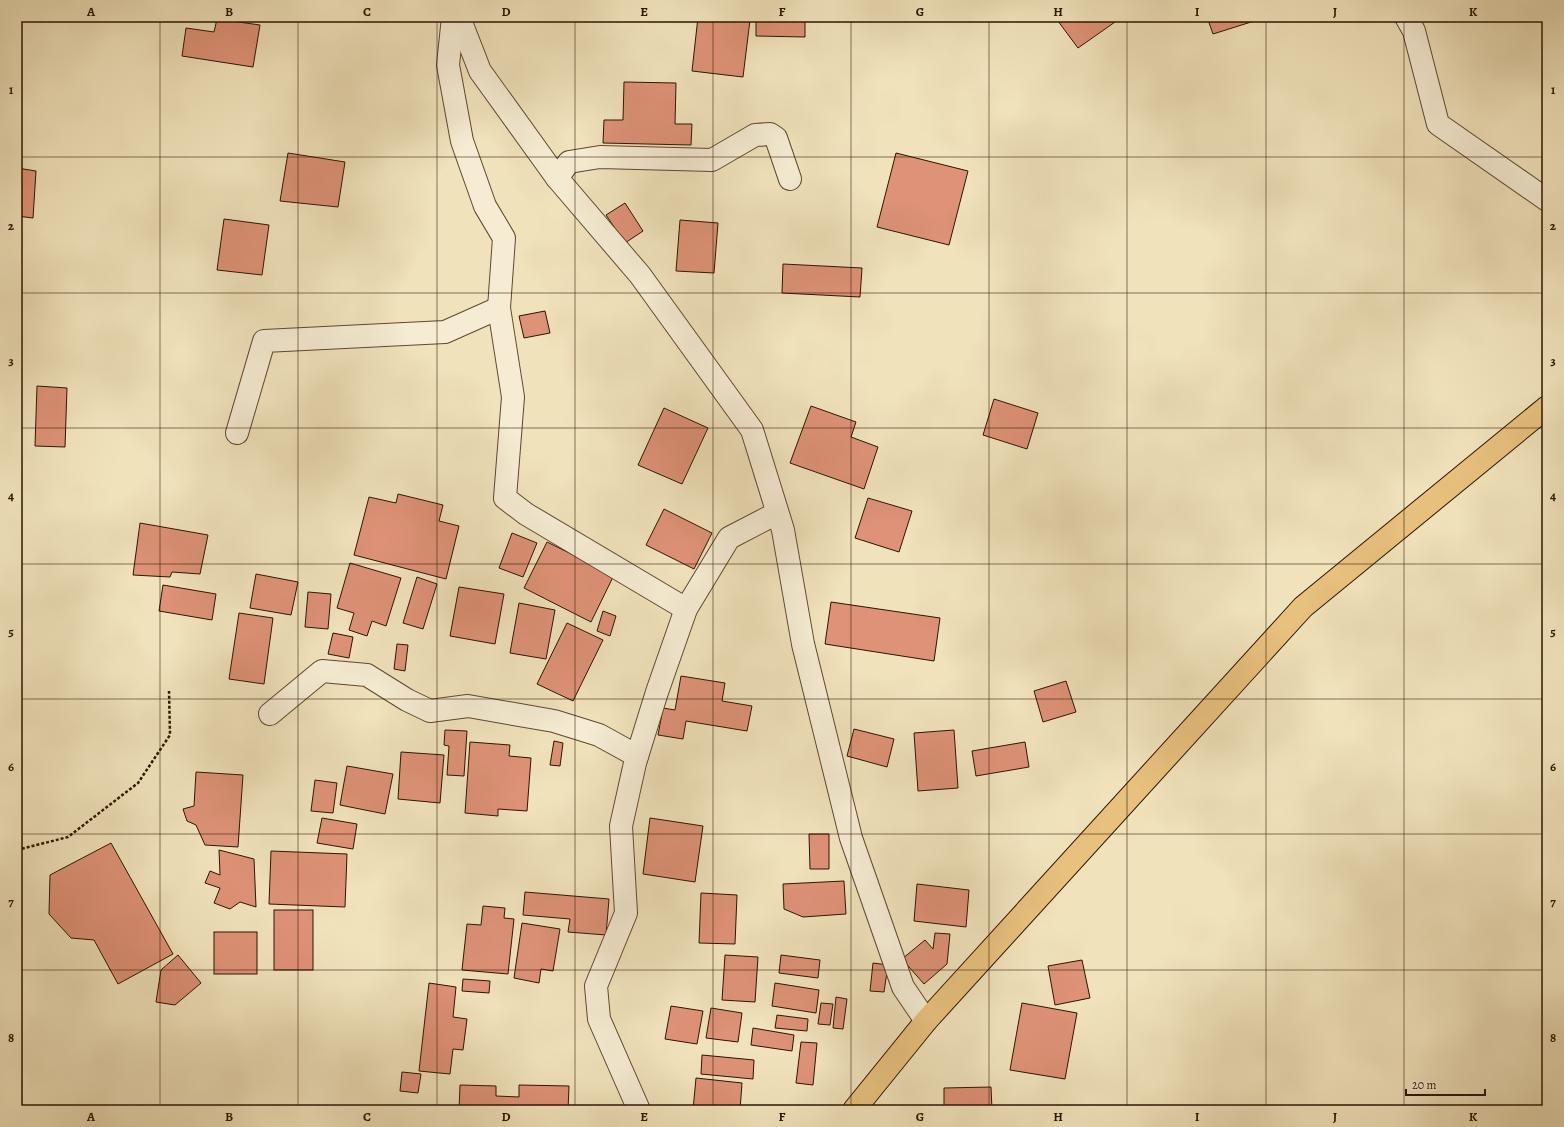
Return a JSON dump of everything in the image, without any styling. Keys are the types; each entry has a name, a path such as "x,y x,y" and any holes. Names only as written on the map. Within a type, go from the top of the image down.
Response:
{"main road":[{"path":"854,1110 926,1021 1303,607 1547,407"}],"street":[{"path":"453,17 448,65 462,141 485,206 504,238 499,308 513,397 505,498 526,514 686,609"},
{"path":"459,17 480,71 557,178 640,275 752,430 783,530 803,644 851,838 903,987 926,1021"},
{"path":"1406,17 1414,31 1438,124 1547,200"},
{"path":"557,178 569,162 600,157 712,160 755,135 770,134 776,138 790,179"},
{"path":"237,433 264,341 446,332 499,308"},
{"path":"639,1110 598,1019 596,986 626,913 621,826 637,756 686,609 730,538 777,513"},
{"path":"270,714 322,670 368,675 407,700 430,711 468,706 554,721 599,735 637,756"}],"path":[{"path":"17,850 68,837 138,783 170,736 169,691"}],"building":[{"path":"698,17 724,17 750,20 743,77 692,71"},
{"path":"756,17 805,17 805,37 756,36"},
{"path":"1055,17 1111,17 1115,22 1078,48"},
{"path":"1207,17 1267,17 1213,34"},
{"path":"217,19 260,25 253,67 182,56 186,28 214,32"},
{"path":"624,82 676,83 675,124 692,124 691,145 603,143 604,120 623,120"},
{"path":"288,153 345,162 338,207 280,201"},
{"path":"896,153 968,171 949,245 877,227"},
{"path":"17,168 36,171 33,218 17,216"},
{"path":"625,203 643,231 625,243 606,215"},
{"path":"224,219 269,225 262,275 217,270"},
{"path":"680,220 718,223 714,273 676,271"},
{"path":"783,264 862,268 860,297 782,293"},
{"path":"545,311 550,333 524,338 519,316"},
{"path":"37,386 67,388 65,447 35,446"},
{"path":"994,399 1038,413 1027,449 983,435"},
{"path":"811,406 856,422 851,437 878,447 864,489 790,463"},
{"path":"664,408 708,428 682,484 638,465"},
{"path":"398,494 443,505 439,521 459,526 446,579 354,555 369,497 396,503"},
{"path":"868,498 912,511 899,552 855,538"},
{"path":"664,509 712,533 694,569 646,545"},
{"path":"140,523 208,535 200,574 172,572 170,577 133,575"},
{"path":"512,533 537,543 523,577 499,568"},
{"path":"547,542 614,575 591,622 524,588"},
{"path":"350,563 401,578 386,626 372,621 367,636 349,630 354,613 337,608"},
{"path":"256,574 298,582 291,615 250,608"},
{"path":"417,577 437,584 423,629 403,623"},
{"path":"163,585 216,594 212,620 159,611"},
{"path":"459,587 504,594 495,644 450,636"},
{"path":"308,592 331,594 328,629 305,627"},
{"path":"831,602 940,618 934,661 825,644"},
{"path":"519,603 555,610 546,659 510,653"},
{"path":"603,611 616,616 610,636 597,631"},
{"path":"239,613 273,618 264,684 229,679"},
{"path":"567,623 603,640 573,701 537,684"},
{"path":"333,633 353,637 349,658 328,654"},
{"path":"397,644 408,645 405,671 394,669"},
{"path":"681,676 725,683 722,701 752,706 747,731 686,721 683,739 658,735 663,708 675,710"},
{"path":"1066,681 1076,712 1043,722 1034,691"},
{"path":"854,729 894,739 887,767 847,756"},
{"path":"445,730 467,731 464,776 447,775 449,746 444,745"},
{"path":"954,730 958,788 918,791 914,733"},
{"path":"554,741 563,743 560,766 550,765"},
{"path":"470,742 510,745 509,756 531,758 527,811 498,809 498,816 465,813"},
{"path":"1025,742 1029,767 976,776 972,751"},
{"path":"401,752 444,755 440,803 398,799"},
{"path":"347,766 393,774 385,814 340,805"},
{"path":"196,772 243,775 238,847 205,845 196,825 187,821 183,809 194,806"},
{"path":"315,780 337,783 333,813 311,811"},
{"path":"322,818 357,824 353,849 317,843"},
{"path":"650,818 703,826 695,882 643,874"},
{"path":"809,834 829,834 829,869 810,869"},
{"path":"111,843 173,954 118,984 94,940 71,938 49,914 50,875"},
{"path":"219,850 254,859 256,907 240,902 230,909 214,903 220,888 205,883 210,871 220,875"},
{"path":"271,851 347,854 345,907 269,904"},
{"path":"844,881 846,914 803,917 784,909 783,884"},
{"path":"917,884 969,890 966,927 914,921"},
{"path":"525,892 609,899 606,935 568,932 570,919 523,915"},
{"path":"701,893 737,895 735,944 699,943"},
{"path":"483,906 505,908 504,918 514,919 508,974 462,970 467,924 481,925"},
{"path":"274,910 313,910 313,970 274,970"},
{"path":"522,923 560,929 553,971 541,969 539,983 514,978"},
{"path":"214,932 257,932 257,974 214,974"},
{"path":"935,933 950,934 947,964 924,984 902,959 925,940 933,949"},
{"path":"178,955 201,983 175,1005 156,1002 161,970"},
{"path":"725,955 758,957 755,1002 722,1000"},
{"path":"781,955 820,960 818,978 779,973"},
{"path":"1082,960 1090,998 1055,1005 1048,966"},
{"path":"873,963 888,965 884,992 870,991"},
{"path":"463,979 490,981 489,993 462,991"},
{"path":"429,983 456,987 453,1017 467,1019 463,1050 453,1049 450,1074 419,1071"},
{"path":"775,983 819,990 816,1013 772,1006"},
{"path":"836,997 847,999 843,1029 833,1028"},
{"path":"821,1003 833,1004 830,1025 818,1024"},
{"path":"1022,1003 1077,1013 1065,1079 1010,1070"},
{"path":"671,1006 703,1011 697,1044 665,1039"},
{"path":"711,1008 742,1013 738,1042 706,1038"},
{"path":"777,1015 808,1019 807,1031 775,1028"},
{"path":"753,1028 794,1035 792,1051 751,1045"},
{"path":"801,1042 817,1043 813,1085 796,1083"},
{"path":"702,1055 754,1060 753,1079 701,1074"},
{"path":"402,1072 421,1074 418,1093 400,1091"},
{"path":"696,1078 742,1083 740,1110 693,1110"},
{"path":"460,1085 496,1086 496,1096 519,1097 519,1085 569,1086 568,1110 459,1110"},
{"path":"991,1087 992,1110 944,1110 944,1088"}]}
